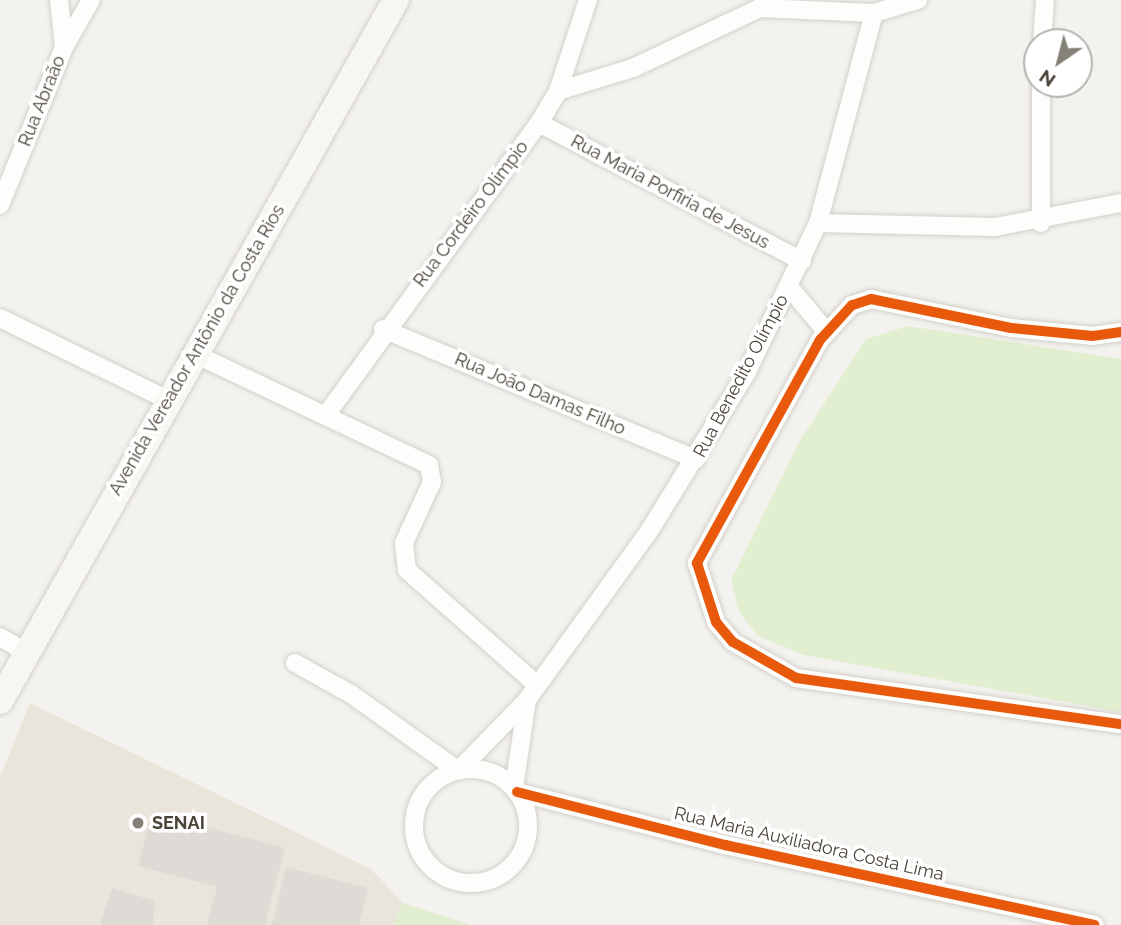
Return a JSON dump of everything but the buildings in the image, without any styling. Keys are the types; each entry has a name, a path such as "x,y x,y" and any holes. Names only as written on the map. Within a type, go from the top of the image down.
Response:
{"main road":[{"name":"Avenida Vereador Antônio da Costa Rios","path":"0,701 24,651 197,355 396,0"}],"street":[{"path":"59,0 64,47"},
{"name":"Rua Abraão","path":"0,205 64,47 91,0"},
{"name":"Rua Cordeiro Olímpio","path":"326,415 383,329 539,123 558,91 588,0"},
{"path":"558,91 633,68 762,4 874,13 918,0"},
{"path":"1043,28 1045,0"},
{"name":"Rua Benedito Olímpio","path":"459,770 527,700 696,459 789,287 818,223 874,13"},
{"path":"1041,98 1041,223"},
{"name":"Rua Maria Porfiria de Jesus","path":"539,123 802,261"},
{"path":"818,223 941,230 1041,223 1121,204"},
{"path":"789,287 826,331"},
{"path":"1121,332 1093,336 1011,328 872,299 852,305 826,331 697,563 716,622 733,642 796,678 1121,724"},
{"path":"0,318 170,401"},
{"name":"Rua João Damas Filho","path":"383,329 696,459"},
{"path":"197,355 429,465 432,482 404,543 407,570 537,685"},
{"path":"0,636 24,651"},
{"path":"295,663 459,770"},
{"name":"Rua Benedito Olímpio","path":"516,790 527,700"},
{"path":"459,770 482,770 516,790 529,827 517,861 488,882 452,880 423,858 413,823 427,789 459,770"},
{"name":"Rua Maria Auxiliadora Costa Lima","path":"516,790 725,845 1094,925"}],"shaded area":[{"name":"SENAI","path":"30,703 371,869 403,903 393,925 0,925 0,777"}],"green space":[{"path":"908,326 1121,359 1121,712 804,655 758,636 739,612 731,580 801,439 866,339"},
{"path":"403,903 471,925 393,925"}],"cycle path":[{"path":"1121,332 1093,336 1011,328 871,299 852,305 820,340 697,563 716,622 733,642 796,678 1121,724"},
{"path":"517,792 725,845 1094,925"}],"place":[{"name":"SENAI","path":"138,823"}]}
